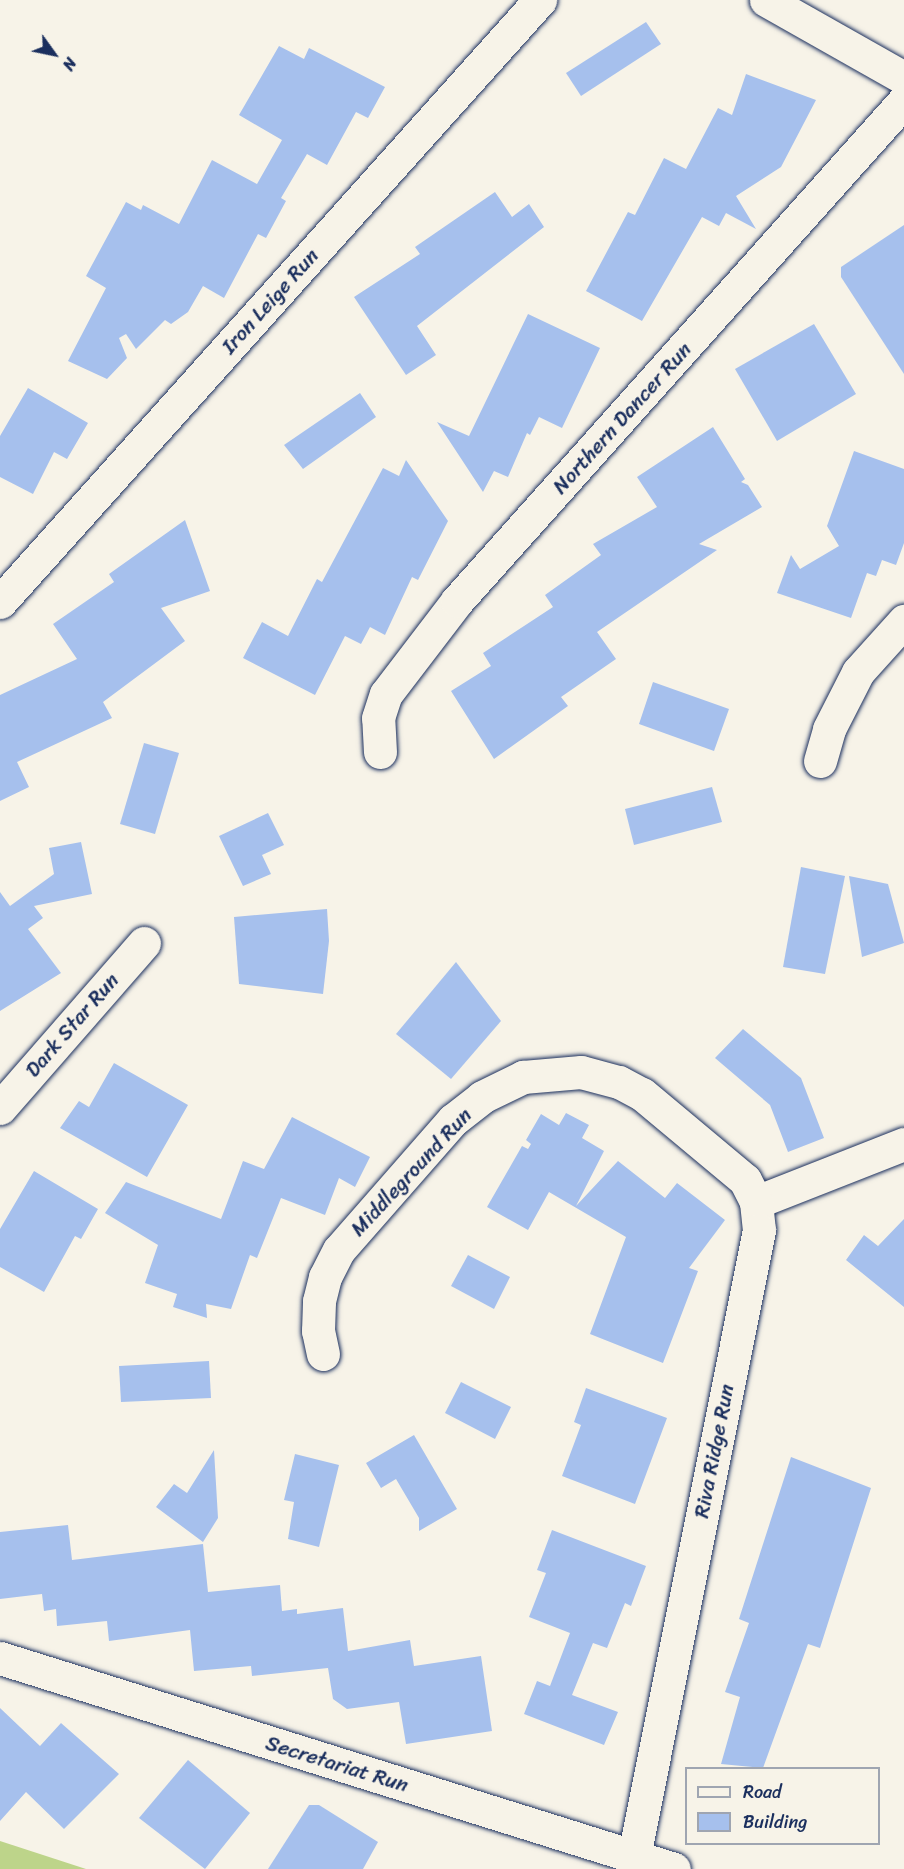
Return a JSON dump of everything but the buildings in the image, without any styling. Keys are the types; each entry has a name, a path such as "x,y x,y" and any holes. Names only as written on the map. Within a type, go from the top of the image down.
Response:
{"street":[{"name":"Iron Leige Run","path":"0,602 540,0"},
{"path":"766,0 904,78"},
{"name":"Northern Dancer Run","path":"380,752 378,717 386,694 457,601 904,101"},
{"path":"820,761 833,720 858,672 904,621"},
{"name":"Dark Star Run","path":"0,1108 144,943"},
{"name":"Middleground Run","path":"323,1354 318,1331 319,1300 325,1277 339,1250 453,1120 482,1097 523,1077 581,1072 619,1082 642,1094 745,1180 756,1202"},
{"path":"756,1202 904,1144"},
{"name":"Riva Ridge Run","path":"634,1856 759,1230 756,1202"},
{"name":"Secretariat Run","path":"0,1658 674,1869"}],"green space":[{"path":"0,1841 86,1869 0,1869"}]}
